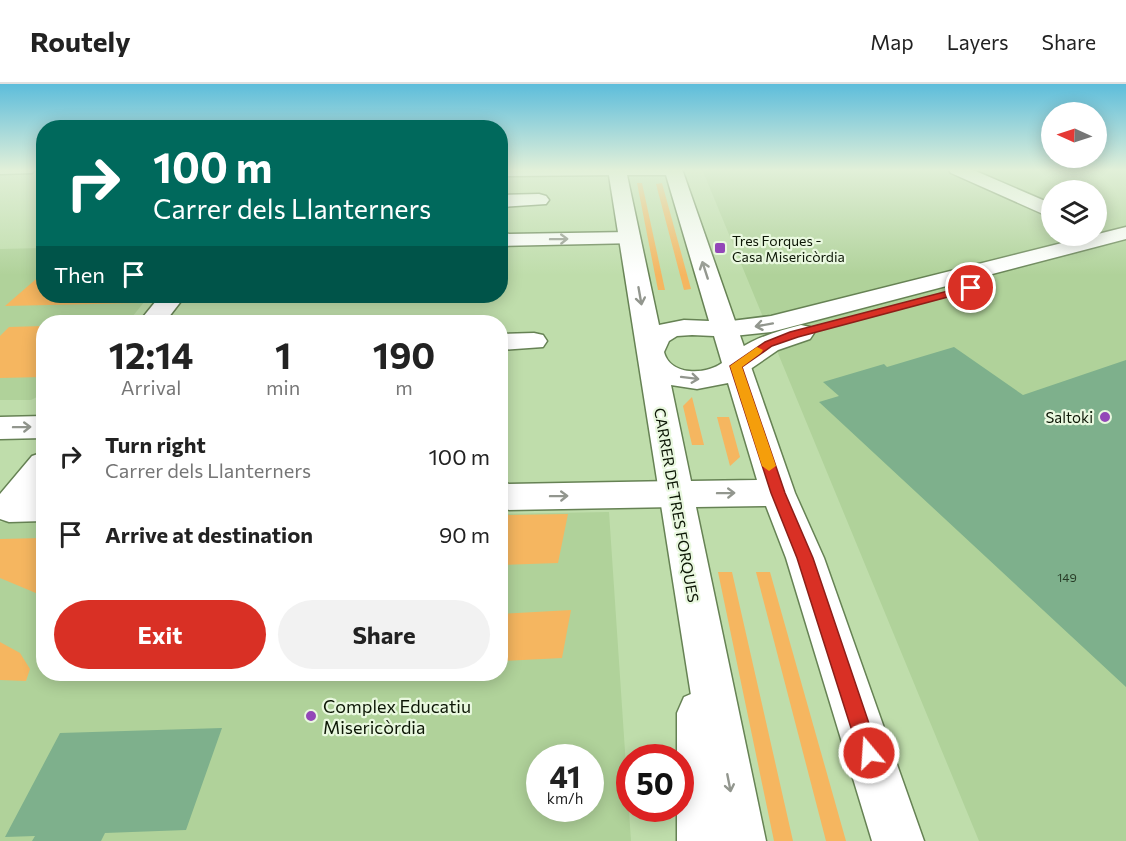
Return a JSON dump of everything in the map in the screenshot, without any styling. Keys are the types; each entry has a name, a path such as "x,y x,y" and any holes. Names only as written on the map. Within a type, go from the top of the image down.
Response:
{"street":[{"name":"CARRER DE TRES FORQUES","path":"623,204 740,841"},
{"path":"684,204 778,493 805,558 898,841"},
{"path":"508,240 629,238"},
{"path":"730,347 771,324 1114,238"},
{"path":"730,347 728,374 716,379 687,379 669,374 657,366 650,354 654,341 662,333 676,330 730,347 768,344 1114,238"},
{"path":"158,315 167,303"},
{"path":"508,342 534,341"},
{"path":"0,428 36,427"},
{"path":"36,474 9,508 36,507"},
{"path":"508,497 778,493"},
{"path":"698,619 703,841"}],"shaded area":[{"path":"641,204 647,204 665,290 658,290"},
{"path":"661,204 668,204 691,289 684,290"},
{"path":"717,204 1041,204 1041,246 1107,246 1107,204 1126,204 1126,841 979,841"},
{"path":"36,248 36,303 143,303 134,315 36,315 36,398 31,400 0,400 0,249"},
{"path":"36,279 36,303 139,303 5,306"},
{"path":"36,326 36,377 0,378 0,336 9,327"},
{"path":"692,397 704,445 692,445 683,406"},
{"path":"717,417 729,417 740,457 730,466"},
{"name":"Complex Educatiu Misericòrdia","path":"609,512 625,744 616,744 616,822 630,822 631,841 0,841 0,522 36,521 36,681 508,681 508,514"},
{"path":"568,514 558,563 508,565 508,515"},
{"path":"36,538 36,593 0,578 0,539"},
{"path":"718,572 732,572 793,841 774,841"},
{"path":"756,572 770,572 846,841 826,841"},
{"path":"571,610 562,658 508,661 508,614"},
{"path":"0,642 20,653 30,669 26,681 0,680"}],"building":[{"path":"954,347 1023,395 1126,360 1126,687 819,402 839,396 823,382 884,364 887,367"},
{"path":"222,728 186,830 105,833 101,841 32,841 35,836 5,837 60,733"}],"slow traffic":[{"path":"757,350 736,366 769,466"}],"place":[{"name":"Tres Forques - Casa Misericòrdia","path":"720,248"},
{"name":"Saltoki","path":"1105,417"},
{"name":"Complex Educatiu Misericòrdia","path":"311,716"}],"route":[{"path":"869,753 805,558 778,493 736,366 768,344 794,335 971,288"}]}
